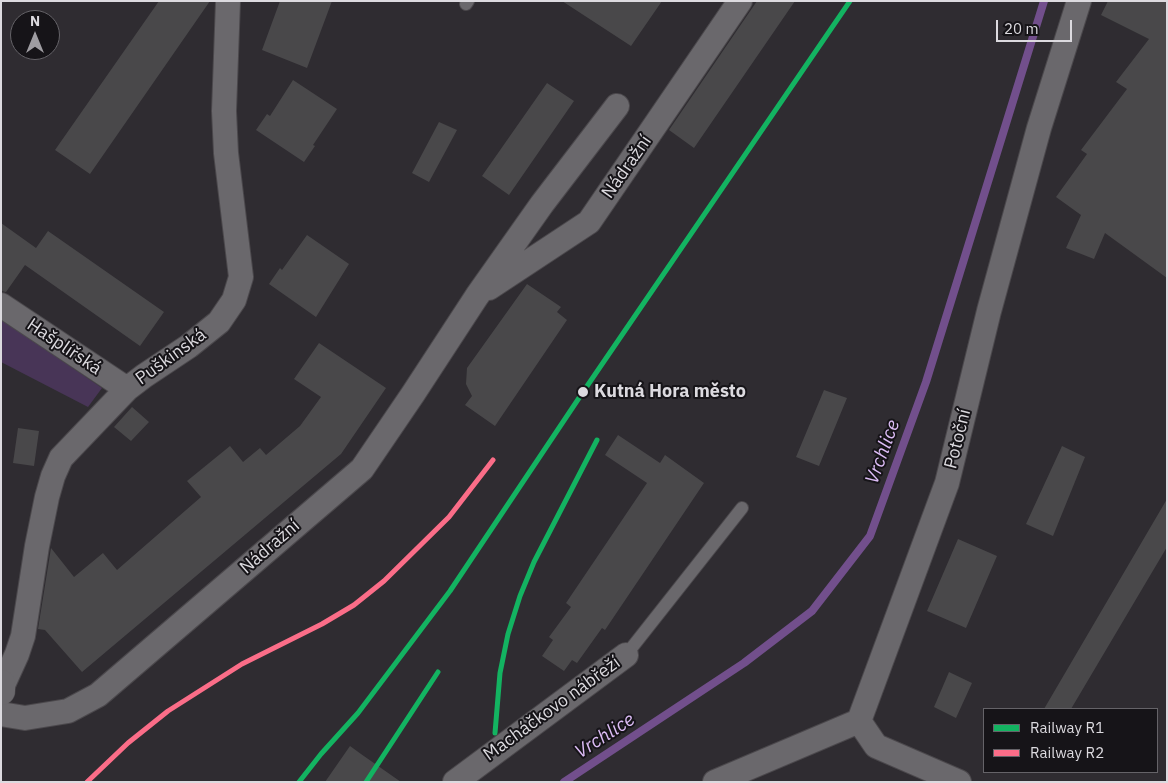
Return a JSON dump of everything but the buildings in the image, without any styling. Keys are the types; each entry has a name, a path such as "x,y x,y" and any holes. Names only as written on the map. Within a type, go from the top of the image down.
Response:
{"street":[{"name":"Nádražní","path":"477,296 589,222 740,1"},
{"name":"Potoční","path":"859,720 947,483 996,284 1039,128 1079,1"},
{"name":"Puškinská","path":"2,686 23,636 37,546 53,476 62,458 128,389 189,346 219,322 234,300 241,277 226,152 224,110 227,9"},
{"name":"Nádražní","path":"1,714 25,718 68,711 98,696 362,468 477,296 542,204 617,106"},
{"name":"Hašplířská","path":"1,305 128,389"},
{"name":"Macháčkovo nábřeží","path":"455,782 626,655"},
{"path":"1,691 2,686"},
{"path":"715,782 859,720 876,746 960,782"}],"lane":[{"path":"626,655 742,508"}],"shaded area":[{"path":"1,319 102,388 88,407 1,362"}],"waterway":[{"name":"Vrchlice","path":"564,782 744,663 812,611 870,536 926,382 1044,1"}],"rail line":[{"name":"R1","path":"299,782 358,713 450,591 583,392 850,1"},
{"name":"R1","path":"495,733 500,673 508,634 520,596 534,562 597,440"},
{"name":"R2","path":"87,782 128,743 168,711 242,664 322,624 354,605 384,581 449,517 493,460"},
{"name":"R1","path":"366,782 438,672"}],"place":[{"name":"Kutná Hora město","path":"583,392"}]}
